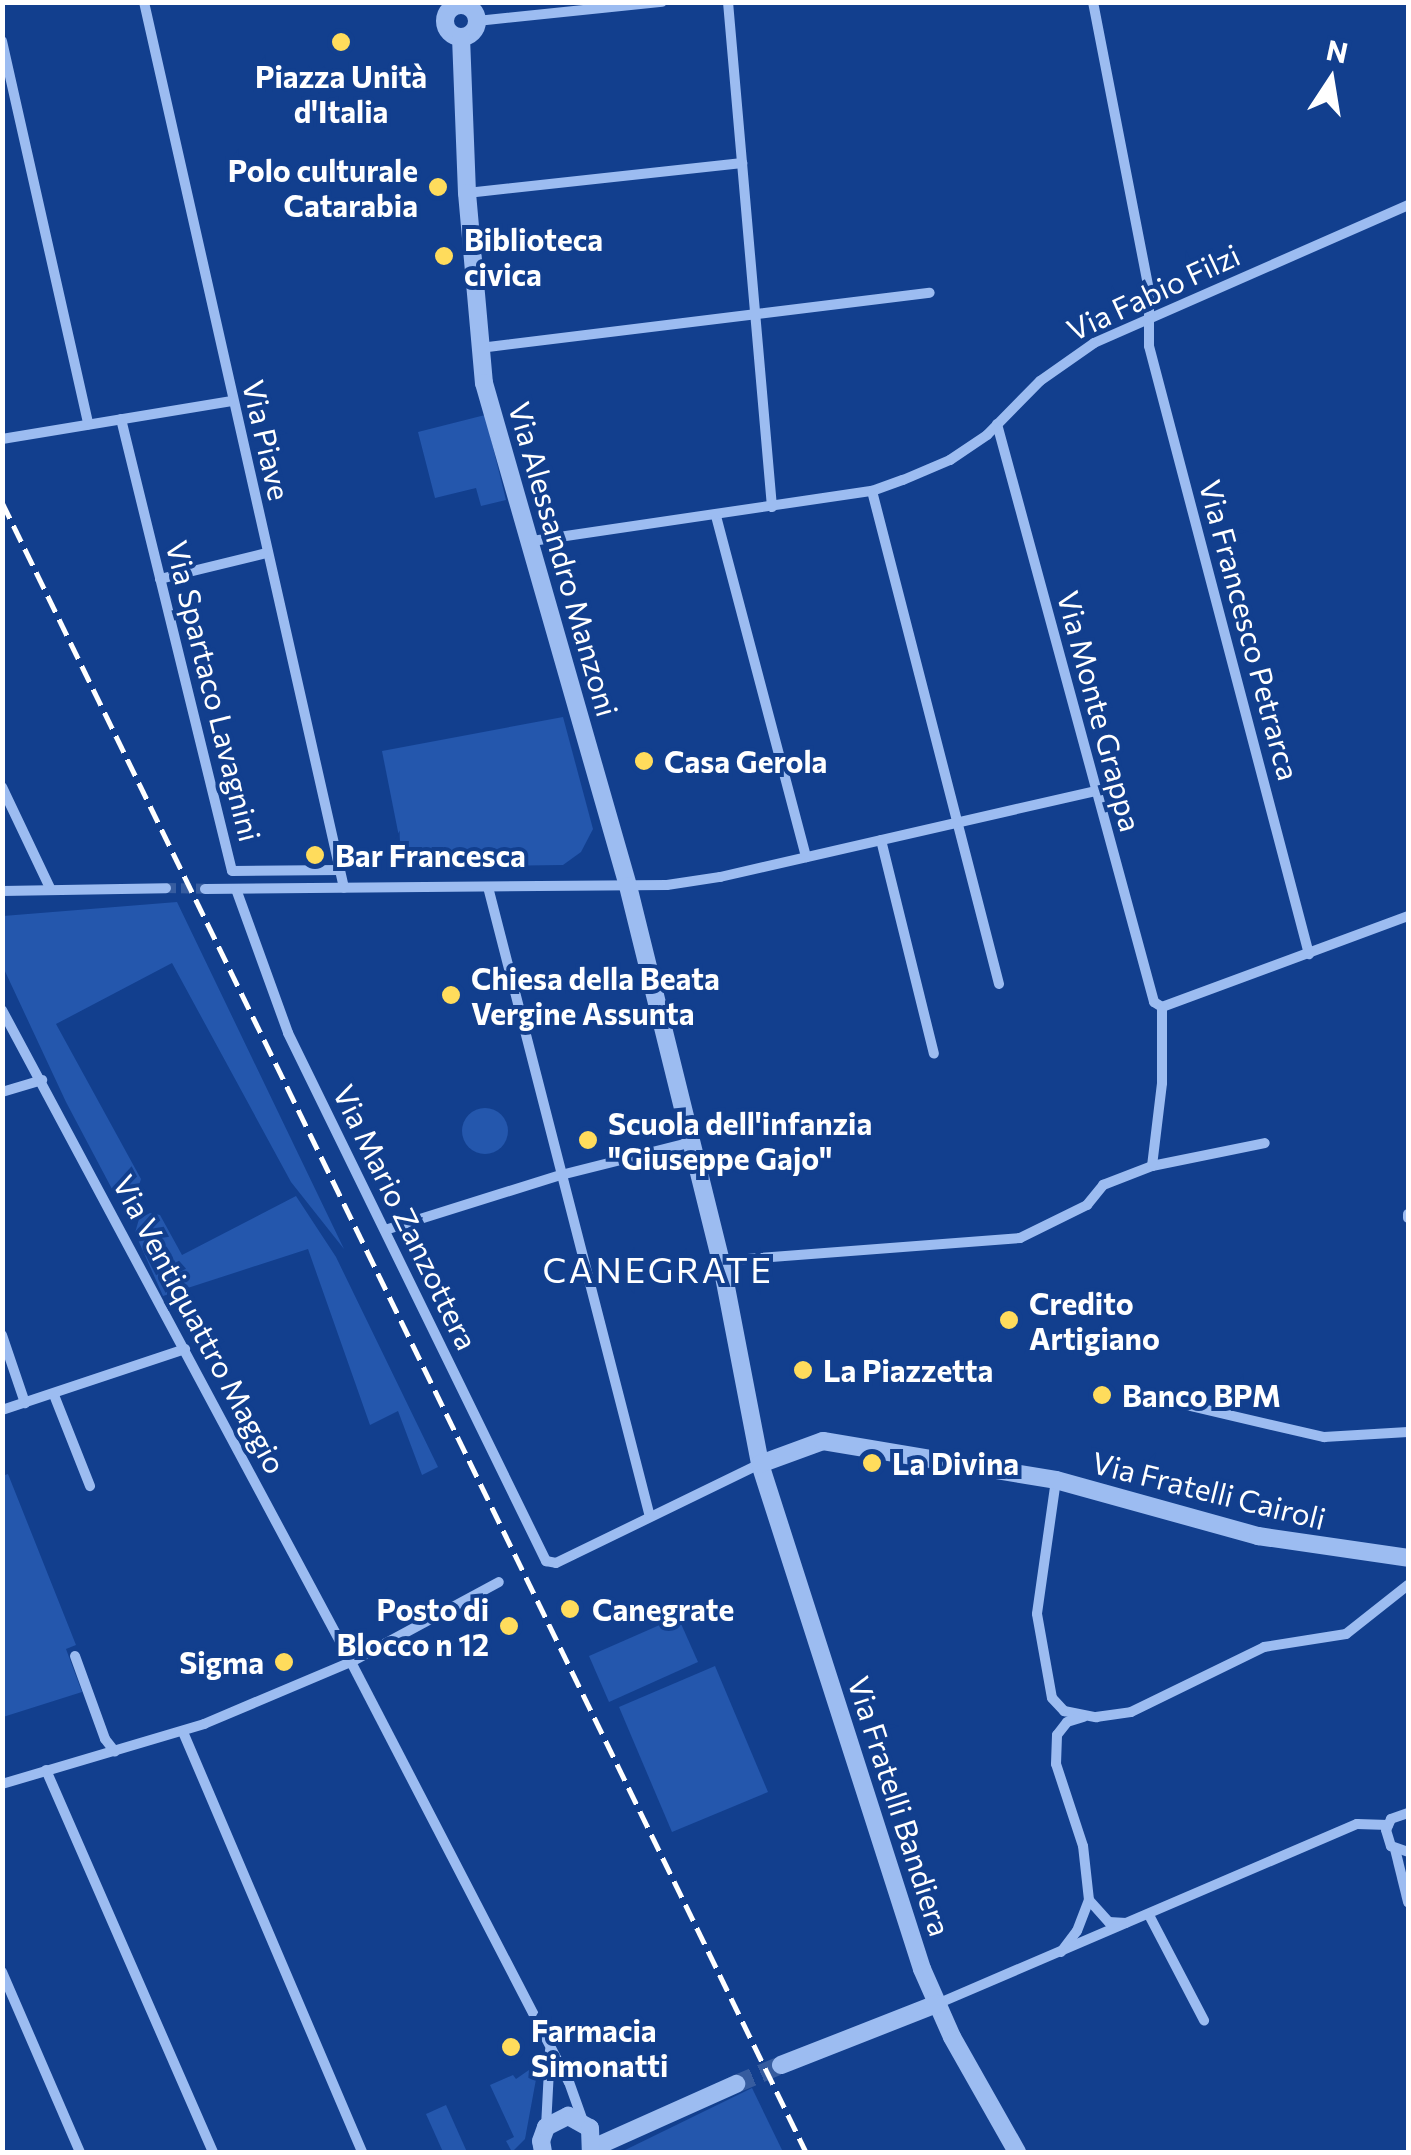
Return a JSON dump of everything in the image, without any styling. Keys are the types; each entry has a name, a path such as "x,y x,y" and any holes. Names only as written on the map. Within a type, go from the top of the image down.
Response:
{"street":[{"name":"Via Piave","path":"144,2 344,888"},
{"path":"461,37 470,34 477,22 662,2"},
{"path":"728,2 772,507"},
{"name":"Via Francesco Petrarca","path":"1093,2 1149,289 1149,346 1309,954"},
{"name":"Via Alessandro Manzoni","path":"477,22 471,9 462,4 452,8 445,21 448,30 461,37 467,194 484,383 628,886 721,1262"},
{"path":"2,41 88,424"},
{"path":"467,194 742,163"},
{"name":"Via Fabio Filzi","path":"532,541 872,490 950,460 1075,354 1408,205"},
{"path":"478,348 930,292"},
{"path":"2,439 232,400"},
{"name":"Via Spartaco Lavagnini","path":"121,419 232,871 340,870"},
{"name":"Via Monte Grappa","path":"997,424 1154,1002 1162,1008"},
{"path":"872,490 999,984"},
{"path":"716,516 806,858"},
{"path":"160,579 267,553"},
{"path":"2,787 50,890"},
{"path":"205,889 628,886 720,878 1095,791"},
{"path":"882,840 934,1054"},
{"path":"488,887 650,1517 760,1464"},
{"path":"2,891 166,888"},
{"name":"Via Mario Zanzottera","path":"236,889 288,1033 546,1561 556,1563 650,1517"},
{"path":"1152,1166 1162,1083 1162,1008 1408,916"},
{"name":"Via Ventiquattro Maggio","path":"2,1010 350,1662 569,2082 586,2125"},
{"path":"2,1092 42,1080"},
{"path":"385,1230 561,1175 692,1142"},
{"path":"721,1262 1020,1238 1087,1205 1102,1185 1152,1166 1266,1143"},
{"name":"Via Fratelli Bandiera","path":"721,1262 760,1464 937,2004 1017,2152"},
{"path":"2,1335 25,1403"},
{"path":"2,1410 185,1350"},
{"path":"54,1395 90,1486"},
{"path":"1186,1405 1324,1438 1408,1432"},
{"name":"Via Fratelli Cairoli","path":"760,1464 823,1441 1056,1480 1258,1536 1408,1558"},
{"path":"1056,1480 1037,1614 1052,1698 1064,1712 1084,1717"},
{"path":"2,1784 183,1732 350,1662 499,1582"},
{"path":"1060,1953 1077,1931 1089,1900 1083,1846 1056,1764 1057,1735 1067,1722 1132,1712 1264,1647 1346,1634 1408,1585"},
{"path":"74,1656 105,1739 115,1752"},
{"path":"183,1732 362,2152"},
{"path":"46,1770 213,2152"},
{"path":"1408,1813 1396,1816 1388,1825 1386,1836 1395,1850 1408,1902"},
{"path":"782,2065 1060,1953 1357,1824 1388,1825"},
{"path":"1395,1850 1408,1852"},
{"path":"1089,1900 1108,1922 1132,1922"},
{"path":"1149,1915 1204,2020"},
{"path":"2,1972 80,2152"},
{"path":"544,2152 541,2141 546,2126 550,2049"},
{"path":"586,2125 592,2150 626,2131 736,2084"},
{"path":"546,2126 568,2116 586,2125 626,2131"}],"shaded area":[{"path":"485,415 506,500 481,506 476,488 435,498 418,432"},
{"path":"563,717 593,829 581,852 563,865 405,867 382,751"},
{"path":"177,902 344,1249 291,1182 172,963 56,1024 141,1179 137,1191 128,1195 112,1189 66,1102 3,967 3,916"},
{"path":"485,1108 501,1115 508,1131 501,1147 485,1154 469,1147 462,1131 469,1115"},
{"path":"296,1196 336,1257 438,1467 422,1475 398,1411 370,1425 308,1249 163,1296 135,1233 139,1219 150,1213 160,1215 182,1255"},
{"path":"8,1474 76,1645 66,1649 82,1692 3,1717 2,1476"},
{"path":"678,1617 698,1662 609,1702 589,1656"},
{"path":"715,1666 768,1792 672,1832 619,1707"},
{"path":"539,2063 525,2139 512,2152 506,2141 514,2137 490,2085 513,2075 516,2079"},
{"path":"752,2088 783,2152 623,2152 623,2151"},
{"path":"446,2105 467,2152 443,2152 426,2114"}],"tunnel":[{"path":"166,888 205,889"},
{"path":"736,2084 781,2065"}],"railway":[{"path":"2,502 806,2152"}],"place":[{"name":"Piazza Unità d'Italia","path":"341,42"},
{"name":"Polo culturale Catarabia","path":"438,187"},
{"name":"Biblioteca civica","path":"444,256"},
{"name":"Casa Gerola","path":"644,761"},
{"name":"Bar Francesca","path":"315,855"},
{"name":"Chiesa della Beata Vergine Assunta","path":"451,995"},
{"name":"Scuola dell'infanzia \"Giuseppe Gajo\"","path":"588,1140"},
{"name":"Credito Artigiano","path":"1009,1320"},
{"name":"La Piazzetta","path":"803,1370"},
{"name":"Banco BPM","path":"1102,1395"},
{"name":"La Divina","path":"872,1463"},
{"name":"Canegrate","path":"570,1609"},
{"name":"Posto di Blocco n 12","path":"509,1626"},
{"name":"Sigma","path":"284,1662"},
{"name":"Farmacia Simonatti","path":"511,2047"}],"district":[{"name":"CANEGRATE","path":"658,1269"}]}
